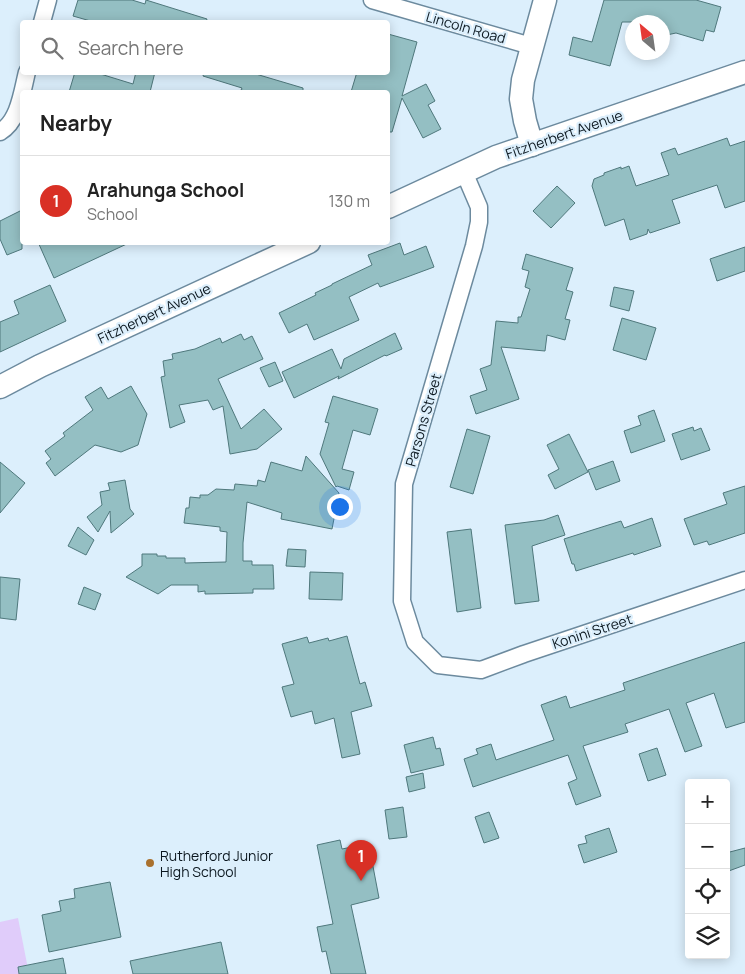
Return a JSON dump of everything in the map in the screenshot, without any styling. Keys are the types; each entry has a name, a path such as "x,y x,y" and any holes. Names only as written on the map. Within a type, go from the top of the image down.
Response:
{"main road":[{"path":"532,145 524,121 521,99 523,80 544,0"},
{"name":"Fitzherbert Avenue","path":"390,206 496,157 745,72"},
{"name":"Fitzherbert Avenue","path":"0,386 302,245"}],"street":[{"path":"43,20 48,0"},
{"name":"Lincoln Road","path":"372,0 531,46"},
{"path":"22,90 26,75"},
{"path":"0,132 10,124 20,97"},
{"name":"Parsons Street","path":"438,665 415,642 402,601 404,484 478,230 479,206 464,172"},
{"name":"Konini Street","path":"438,665 481,670 534,650 745,580"}],"shaded area":[{"path":"18,918 29,974 0,974 0,922"}],"building":[{"path":"78,0 132,0 145,4 146,0 207,19 87,20 73,16"},
{"path":"604,0 696,0 721,7 714,32 706,30 703,41 676,33 670,34 670,15 625,15 625,22 622,22 610,66 569,55 573,37 592,42"},
{"path":"390,35 417,42 402,96 426,84 435,101 428,105 441,129 423,138 402,98 392,132 390,132 390,90 352,90 356,75 390,75"},
{"path":"74,75 104,75 133,84 135,75 154,75 150,90 70,90"},
{"path":"259,75 303,88 303,90 241,90 242,88 203,76"},
{"path":"727,138 730,146 745,141 745,201 725,208 717,185 672,200 680,223 650,233 648,229 647,234 630,240 624,219 605,226 592,186 594,179 604,175 604,173 629,166 636,186 669,175 661,153 675,148 678,155"},
{"path":"557,186 575,203 551,228 533,211"},
{"path":"20,211 20,245 22,245 22,249 7,255 0,239 0,221"},
{"path":"400,243 404,255 426,246 434,267 380,287 378,283 349,297 359,320 314,340 307,324 289,333 279,313 372,265 368,255"},
{"path":"39,245 125,245 54,278"},
{"path":"745,247 745,271 717,281 710,259"},
{"path":"526,254 573,268 566,290 573,292 565,319 570,320 565,340 547,335 545,351 501,347 519,399 476,414 470,396 487,390 480,369 491,365 496,321 518,323 518,317 521,317 530,289 525,287 529,271 522,269"},
{"path":"50,285 66,321 0,352 0,322 19,314 14,301"},
{"path":"614,287 634,291 629,311 610,306"},
{"path":"622,318 656,328 646,360 613,350"},
{"path":"395,333 402,349 385,355 338,379 339,376 294,398 282,372 332,349 341,369 344,359"},
{"path":"241,334 244,340 252,336 263,359 218,379 241,429 264,409 282,429 257,449 230,454 223,406 213,410 208,400 179,405 185,422 170,428 161,377 165,376 163,361 173,359 172,354 195,349 220,338 222,343"},
{"path":"275,362 283,381 269,387 260,368"},
{"path":"131,386 147,414 138,445 121,452 95,445 55,476 46,463 51,459 45,451 65,436 63,433 93,410 85,397 101,387 108,399"},
{"path":"333,396 378,409 370,435 353,430 342,469 354,472 349,490 336,487 320,454 329,423 325,422"},
{"path":"654,410 665,441 631,453 624,431 641,425 638,416"},
{"path":"693,427 694,431 701,428 710,450 681,460 672,434"},
{"path":"467,429 490,436 473,494 450,487"},
{"path":"569,434 588,472 555,489 548,475 559,469 547,445"},
{"path":"306,456 339,493 332,529 281,519 282,513 247,502 243,561 252,561 252,565 273,565 274,589 253,589 253,593 205,594 205,591 198,592 198,585 171,585 158,594 126,577 142,566 142,554 157,554 157,556 166,556 166,558 185,558 185,563 226,562 227,532 220,531 220,527 184,523 190,497 200,498 200,495 208,495 216,489 234,490 235,484 257,486 258,480 265,482 271,462 302,471"},
{"path":"613,461 620,481 596,490 588,470"},
{"path":"0,462 25,483 0,513"},
{"path":"125,480 130,509 134,514 111,533 110,511 98,532 87,517 102,505 100,492 110,490 108,483"},
{"path":"745,486 745,533 709,545 707,541 694,545 684,519 727,504 723,493"},
{"path":"558,515 565,535 532,546 539,601 515,604 505,525 544,520"},
{"path":"652,518 661,546 576,571 564,539 621,521 624,528"},
{"path":"78,527 94,540 86,555 68,546"},
{"path":"471,529 481,608 457,612 447,532"},
{"path":"288,549 306,550 305,567 286,566"},
{"path":"310,572 343,573 342,600 309,599"},
{"path":"0,577 20,579 16,620 0,618"},
{"path":"84,587 101,594 95,610 78,604"},
{"path":"347,636 360,684 365,682 372,706 351,712 360,754 342,758 334,718 315,724 312,711 291,717 282,687 294,684 282,644 307,637 309,643 328,638 329,641"},
{"path":"745,642 745,722 726,728 714,693 686,703 702,746 685,752 669,709 625,724 628,732 583,746 601,796 576,805 568,783 577,779 568,755 473,787 464,759 478,754 476,749 491,744 496,760 554,740 541,705 566,696 570,708 625,690 623,683"},
{"path":"433,737 436,749 440,748 444,765 411,773 404,745"},
{"path":"657,748 666,775 648,781 639,754"},
{"path":"423,773 425,788 409,792 406,777"},
{"path":"403,807 407,837 389,839 385,810"},
{"path":"489,812 499,838 484,843 475,817"},
{"path":"609,828 617,852 584,863 578,845 587,843 585,836"},
{"path":"340,840 342,849 352,847 361,851 363,858 371,856 379,898 351,905 366,974 331,974 326,951 322,952 317,927 333,924 317,845"},
{"path":"745,848 745,865 730,871 730,852"},
{"path":"110,882 121,937 49,952 42,915 61,911 59,901 75,898 74,889"},
{"path":"221,942 228,974 133,974 130,961"},
{"path":"63,958 66,974 19,974 18,967"}],"place":[{"name":"Rutherford Junior High School","path":"150,863"},
{"name":"Arahunga School","path":"361,881"}]}
